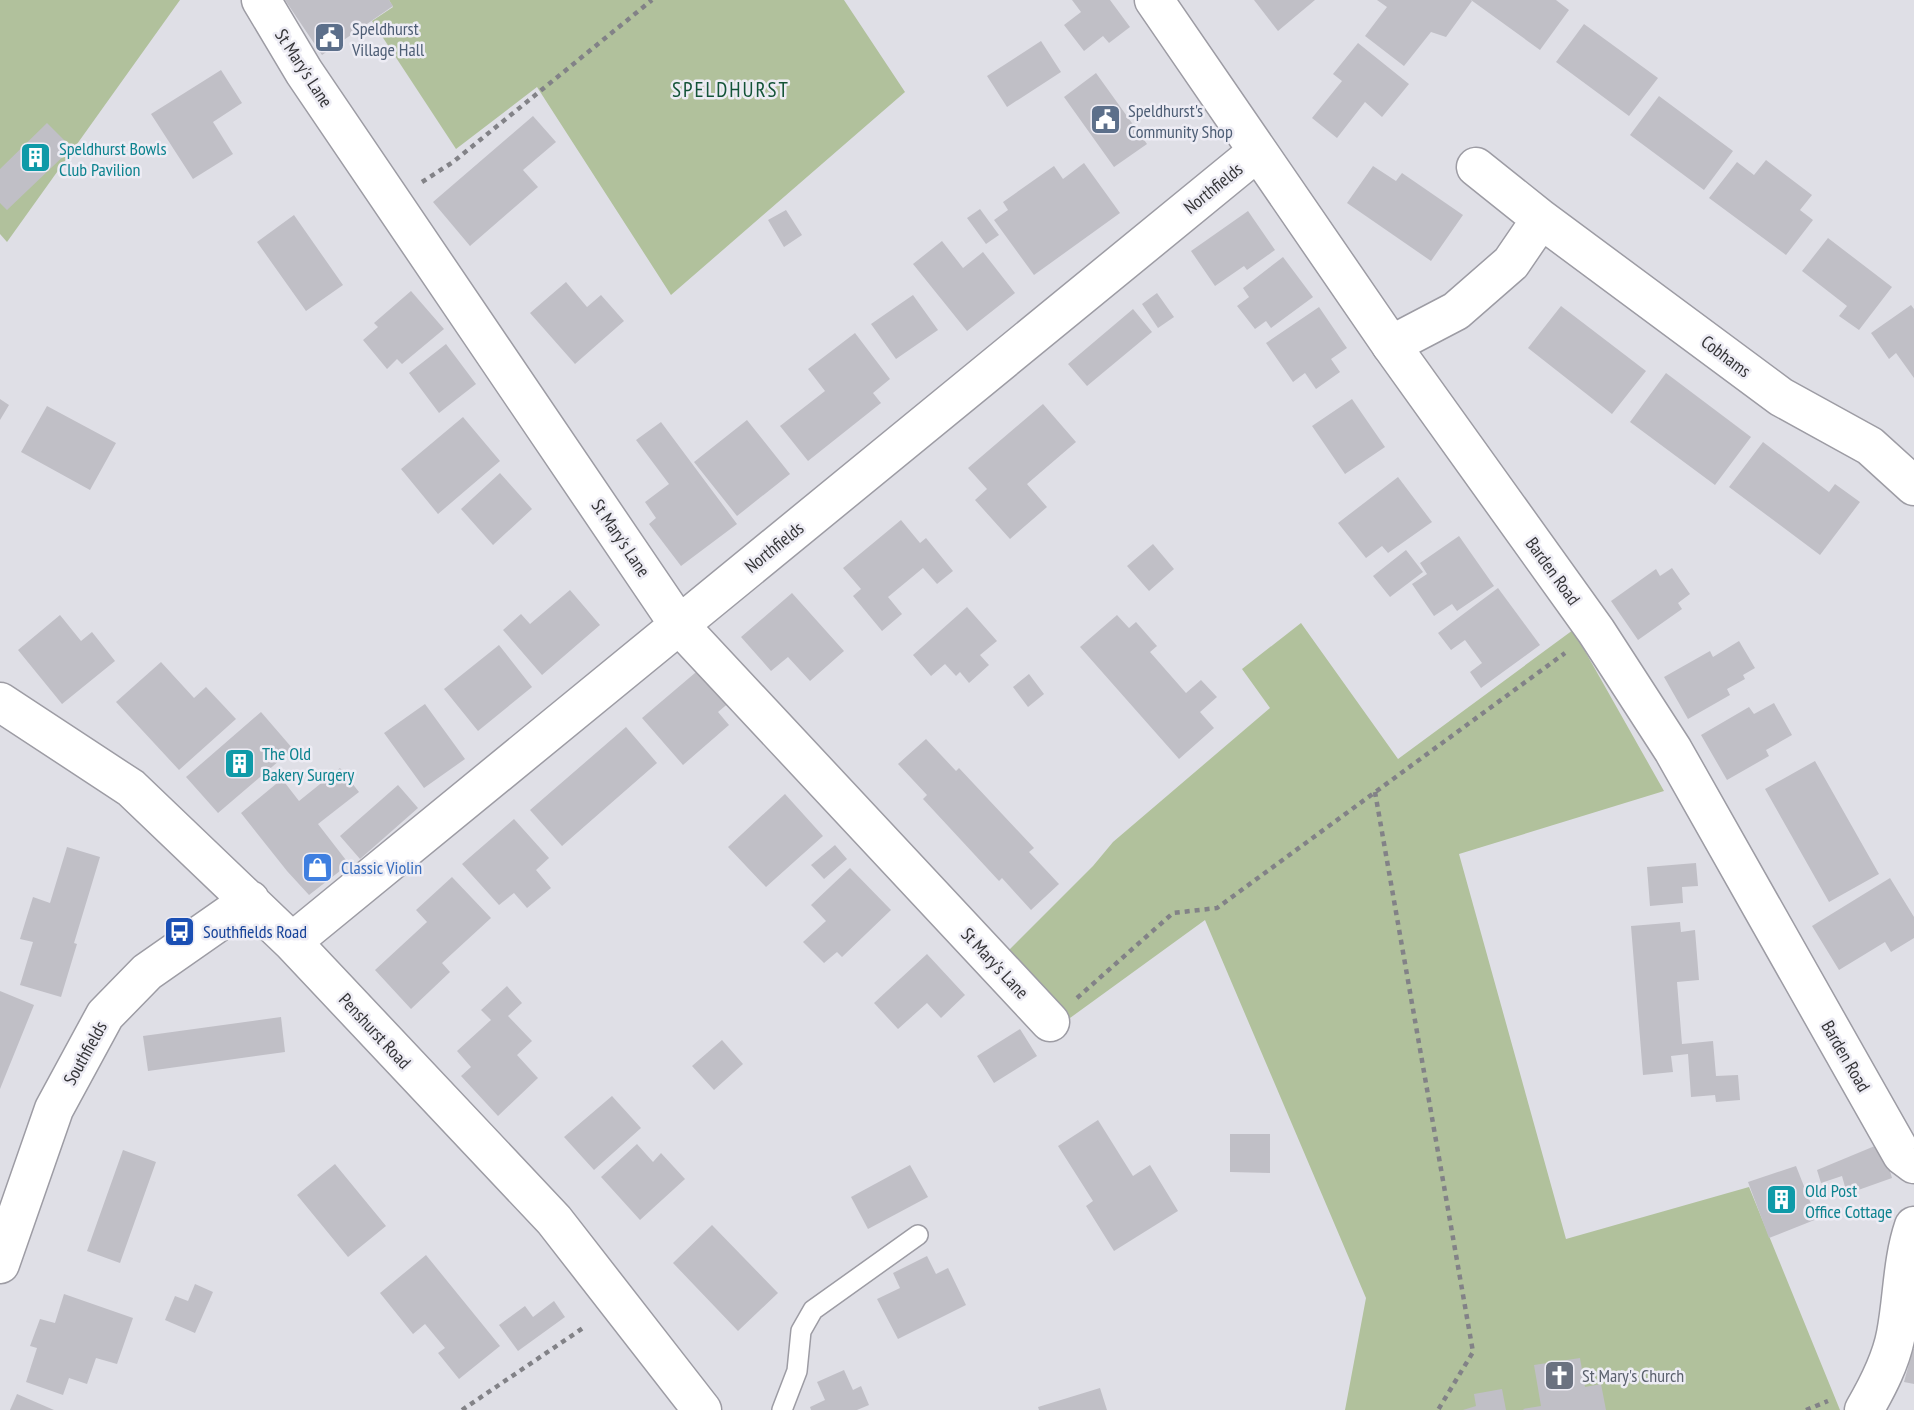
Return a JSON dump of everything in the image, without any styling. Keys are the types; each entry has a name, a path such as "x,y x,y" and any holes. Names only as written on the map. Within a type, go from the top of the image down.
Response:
{"street":[{"name":"St Mary's Lane","path":"261,0 304,72 679,625 1050,1022"},
{"name":"Barden Road","path":"1154,0 1391,345 1596,631 1673,750 1910,1153"},
{"name":"Northfields","path":"292,942 1257,152"},
{"name":"Cobhams","path":"1476,167 1541,219 1781,397 1870,446 1914,486"},
{"path":"1391,345 1456,311 1511,263 1541,219"},
{"name":"Penshurst Road","path":"0,702 131,788 292,942 554,1220 702,1410"},
{"name":"Southfields","path":"0,1264 54,1109 106,1015 147,972 250,900"},
{"path":"1864,1410 1881,1381 1895,1336 1908,1244 1914,1226"}],"lane":[{"path":"782,1410 797,1371 801,1331 813,1310 918,1235"}],"path":[{"path":"393,202 453,162 652,0"},
{"path":"1050,1022 1173,913 1217,908 1596,631"},
{"path":"1375,792 1473,1352 1438,1410"},
{"path":"463,1410 619,1304"}],"green space":[{"path":"0,0 180,0 7,242 0,234"},
{"path":"389,0 844,0 905,92 671,295 537,87 456,149 372,21 393,7"},
{"path":"1301,623 1398,759 1573,630 1664,791 1459,854 1566,1239 1749,1187 1840,1410 1345,1410 1366,1298 1205,920 1070,1018 1006,953 1093,866 1113,842 1270,708 1242,669"}],"building":[{"name":"Speldhurst Village Hall","path":"285,0 389,0 393,6 322,55"},
{"path":"1072,0 1110,0 1130,27 1109,43 1103,36 1084,51 1064,25 1081,12"},
{"path":"1254,0 1315,0 1278,31"},
{"path":"1377,0 1472,1 1446,37 1431,32 1404,66 1365,36 1387,7"},
{"path":"1471,0 1556,0 1569,10 1540,50"},
{"path":"1584,24 1658,78 1629,116 1556,62"},
{"path":"1041,41 1061,72 1007,107 987,76"},
{"path":"1358,43 1409,84 1382,117 1365,102 1337,138 1312,118 1342,81 1333,74"},
{"path":"221,70 242,103 213,122 233,154 193,179 151,114"},
{"name":"Speldhurst's Community Shop","path":"1096,73 1147,144 1114,167 1064,97"},
{"path":"1659,96 1733,151 1704,190 1630,135"},
{"path":"533,116 556,142 523,170 538,187 470,246 433,202"},
{"name":"Speldhurst Bowls Club Pavilion","path":"47,123 72,148 7,210 0,203 0,169"},
{"path":"1766,160 1812,195 1800,210 1813,220 1786,255 1709,198 1737,162 1754,175"},
{"path":"1084,163 1120,213 1034,275 994,220 1008,210 1003,202 1054,166 1063,179"},
{"path":"1373,166 1396,181 1402,173 1463,215 1431,261 1347,203"},
{"path":"980,209 999,235 986,244 967,218"},
{"path":"786,210 802,235 784,247 768,220"},
{"path":"1248,211 1275,250 1247,270 1244,266 1215,286 1191,251"},
{"path":"294,215 343,285 306,311 257,242"},
{"path":"1828,238 1892,287 1859,330 1839,316 1847,306 1802,271"},
{"path":"942,241 963,268 983,252 1015,293 967,331 913,264"},
{"path":"1283,257 1313,297 1271,328 1266,321 1255,329 1237,306 1249,297 1243,288"},
{"path":"566,282 587,307 601,295 624,321 575,364 530,313"},
{"path":"411,291 444,329 402,364 397,359 387,369 363,340 378,327 374,323"},
{"path":"1157,293 1174,317 1158,328 1142,304"},
{"path":"913,295 938,330 896,359 871,324"},
{"path":"1911,305 1914,309 1914,378 1896,353 1889,359 1871,333"},
{"path":"1561,306 1646,371 1612,414 1528,348"},
{"path":"1319,307 1347,348 1331,359 1340,372 1316,389 1305,373 1293,382 1266,343"},
{"path":"1133,309 1152,332 1087,386 1068,364"},
{"path":"855,333 890,379 873,393 881,403 808,461 780,426 825,391 808,369"},
{"path":"446,344 476,384 439,413 409,373"},
{"path":"1666,373 1751,437 1715,485 1630,422"},
{"path":"0,399 9,405 0,420"},
{"path":"1352,399 1385,447 1345,474 1312,426"},
{"path":"1043,404 1076,442 1027,484 1047,507 1010,539 975,500 987,489 968,468"},
{"path":"47,406 116,443 90,490 21,452"},
{"path":"463,417 500,461 438,514 401,469"},
{"path":"747,420 790,474 737,516 694,462"},
{"path":"661,422 737,524 681,566 649,524 656,518 645,502 669,484 636,440"},
{"path":"1763,442 1829,492 1835,484 1860,502 1820,555 1729,487"},
{"path":"500,473 532,509 493,545 461,509"},
{"path":"1398,477 1432,522 1388,553 1382,546 1366,558 1338,523"},
{"path":"901,520 920,543 926,538 953,571 937,584 923,568 888,597 902,614 882,631 853,596 861,589 843,568"},
{"path":"1459,536 1494,586 1457,611 1452,604 1434,616 1412,584 1427,574 1420,563"},
{"path":"1153,544 1174,569 1149,591 1127,566"},
{"path":"1406,550 1423,572 1390,597 1373,576"},
{"path":"1672,568 1690,594 1678,603 1682,609 1638,640 1611,601 1656,569 1660,576"},
{"path":"1498,588 1540,645 1481,688 1470,672 1482,663 1465,640 1451,650 1438,633"},
{"path":"570,590 600,625 542,675 503,630 521,614 530,624"},
{"path":"792,593 844,651 810,681 788,657 771,671 741,637"},
{"path":"967,607 997,641 980,655 989,665 969,683 960,672 956,676 945,664 931,676 913,655"},
{"path":"60,615 81,641 92,632 115,661 62,704 18,650"},
{"path":"1117,615 1129,628 1136,622 1157,646 1150,652 1186,693 1201,680 1217,697 1200,712 1214,728 1179,759 1080,647"},
{"path":"1739,641 1755,668 1743,675 1745,679 1727,689 1730,695 1688,719 1664,677 1710,651 1713,657"},
{"path":"499,645 532,687 478,731 444,689"},
{"path":"161,662 194,698 206,687 236,719 179,770 116,702"},
{"path":"702,667 731,701 718,712 729,725 683,765 642,718"},
{"path":"1029,674 1044,694 1028,707 1013,687"},
{"path":"1774,703 1792,735 1766,750 1769,756 1727,780 1701,735 1749,707 1754,714"},
{"path":"425,704 465,759 424,788 384,733"},
{"name":"The Old Bakery Surgery","path":"261,712 293,749 218,813 186,777"},
{"path":"626,727 657,763 562,846 530,810"},
{"path":"926,739 956,771 959,768 1034,848 1029,852 1059,884 1031,910 1002,878 999,881 923,799 927,795 898,764"},
{"path":"1815,761 1879,874 1829,902 1765,789"},
{"path":"340,768 359,792 318,824 349,864 309,895 241,813 282,779 299,801"},
{"path":"398,785 418,808 360,859 340,836"},
{"path":"785,794 823,836 766,887 728,847"},
{"path":"514,819 549,858 536,870 551,888 527,908 514,893 499,905 462,864"},
{"path":"835,845 847,859 824,879 811,865"},
{"path":"67,847 100,857 61,997 20,985 33,942 20,939 33,897 50,903"},
{"path":"1696,863 1698,886 1682,887 1683,903 1650,906 1647,867"},
{"path":"850,868 891,910 842,957 837,952 824,963 803,942 826,921 811,905"},
{"path":"452,877 491,918 442,963 450,972 411,1009 375,970 427,922 416,910"},
{"path":"1890,878 1914,917 1914,938 1891,952 1885,942 1839,970 1812,926"},
{"path":"1680,922 1681,932 1695,930 1699,980 1677,982 1682,1044 1713,1041 1716,1076 1738,1075 1740,1100 1716,1102 1715,1095 1691,1097 1688,1054 1671,1056 1673,1072 1643,1075 1631,926"},
{"path":"927,954 965,995 941,1018 927,1003 898,1029 874,1003"},
{"path":"507,986 522,1003 508,1016 532,1041 517,1055 538,1078 498,1116 461,1076 471,1067 457,1051 491,1020 481,1010"},
{"path":"0,991 34,1005 0,1089"},
{"path":"281,1017 285,1052 148,1071 143,1036"},
{"path":"1020,1029 1037,1056 994,1083 977,1056"},
{"path":"722,1040 743,1064 714,1090 692,1066"},
{"path":"612,1096 641,1128 594,1170 564,1137"},
{"path":"1098,1120 1133,1176 1150,1165 1178,1211 1114,1251 1086,1206 1093,1201 1058,1146"},
{"path":"1230,1134 1270,1134 1270,1173 1230,1172"},
{"path":"1882,1143 1892,1178 1847,1194 1842,1176 1821,1183 1817,1170"},
{"path":"637,1144 653,1162 661,1153 685,1179 640,1220 601,1177"},
{"path":"123,1150 156,1162 120,1263 87,1251"},
{"path":"335,1164 386,1226 348,1257 297,1195"},
{"path":"910,1165 928,1197 868,1229 851,1197"},
{"name":"Old Post Office Cottage","path":"1796,1166 1817,1219 1769,1238 1748,1182"},
{"path":"712,1225 778,1293 738,1331 673,1263"},
{"path":"426,1255 500,1346 459,1379 438,1353 445,1348 425,1324 413,1334 380,1293"},
{"path":"927,1256 936,1274 948,1268 966,1305 898,1339 877,1299 900,1288 893,1273"},
{"path":"195,1284 213,1292 195,1333 165,1320 175,1296 188,1301"},
{"path":"64,1294 133,1318 117,1364 96,1358 87,1384 69,1378 63,1395 26,1382 37,1348 30,1346 40,1319 55,1323"},
{"path":"554,1301 565,1317 518,1351 499,1325 525,1306 533,1317"},
{"path":"1914,1349 1914,1384 1904,1382"},
{"name":"St Mary's Church","path":"1580,1358 1585,1387 1601,1384 1606,1410 1523,1409 1541,1406 1534,1365"},
{"path":"844,1370 853,1390 861,1386 869,1405 857,1410 811,1410 810,1407 825,1400 817,1382"},
{"path":"1100,1388 1107,1410 1039,1410 1038,1407"},
{"path":"1502,1389 1506,1410 1463,1410 1476,1406 1474,1394"},
{"path":"17,1394 54,1410 10,1410"}],"place":[{"name":"Speldhurst Village Hall","path":"329,38"},
{"name":"Speldhurst's Community Shop","path":"1105,120"},
{"name":"Speldhurst Bowls Club Pavilion","path":"36,158"},
{"name":"The Old Bakery Surgery","path":"239,763"},
{"name":"Classic Violin","path":"318,867"},
{"name":"Southfields Road","path":"180,931"},
{"name":"Old Post Office Cottage","path":"1782,1200"},
{"name":"St Mary's Church","path":"1559,1375"}],"district":[{"name":"SPELDHURST","path":"731,89"}]}
